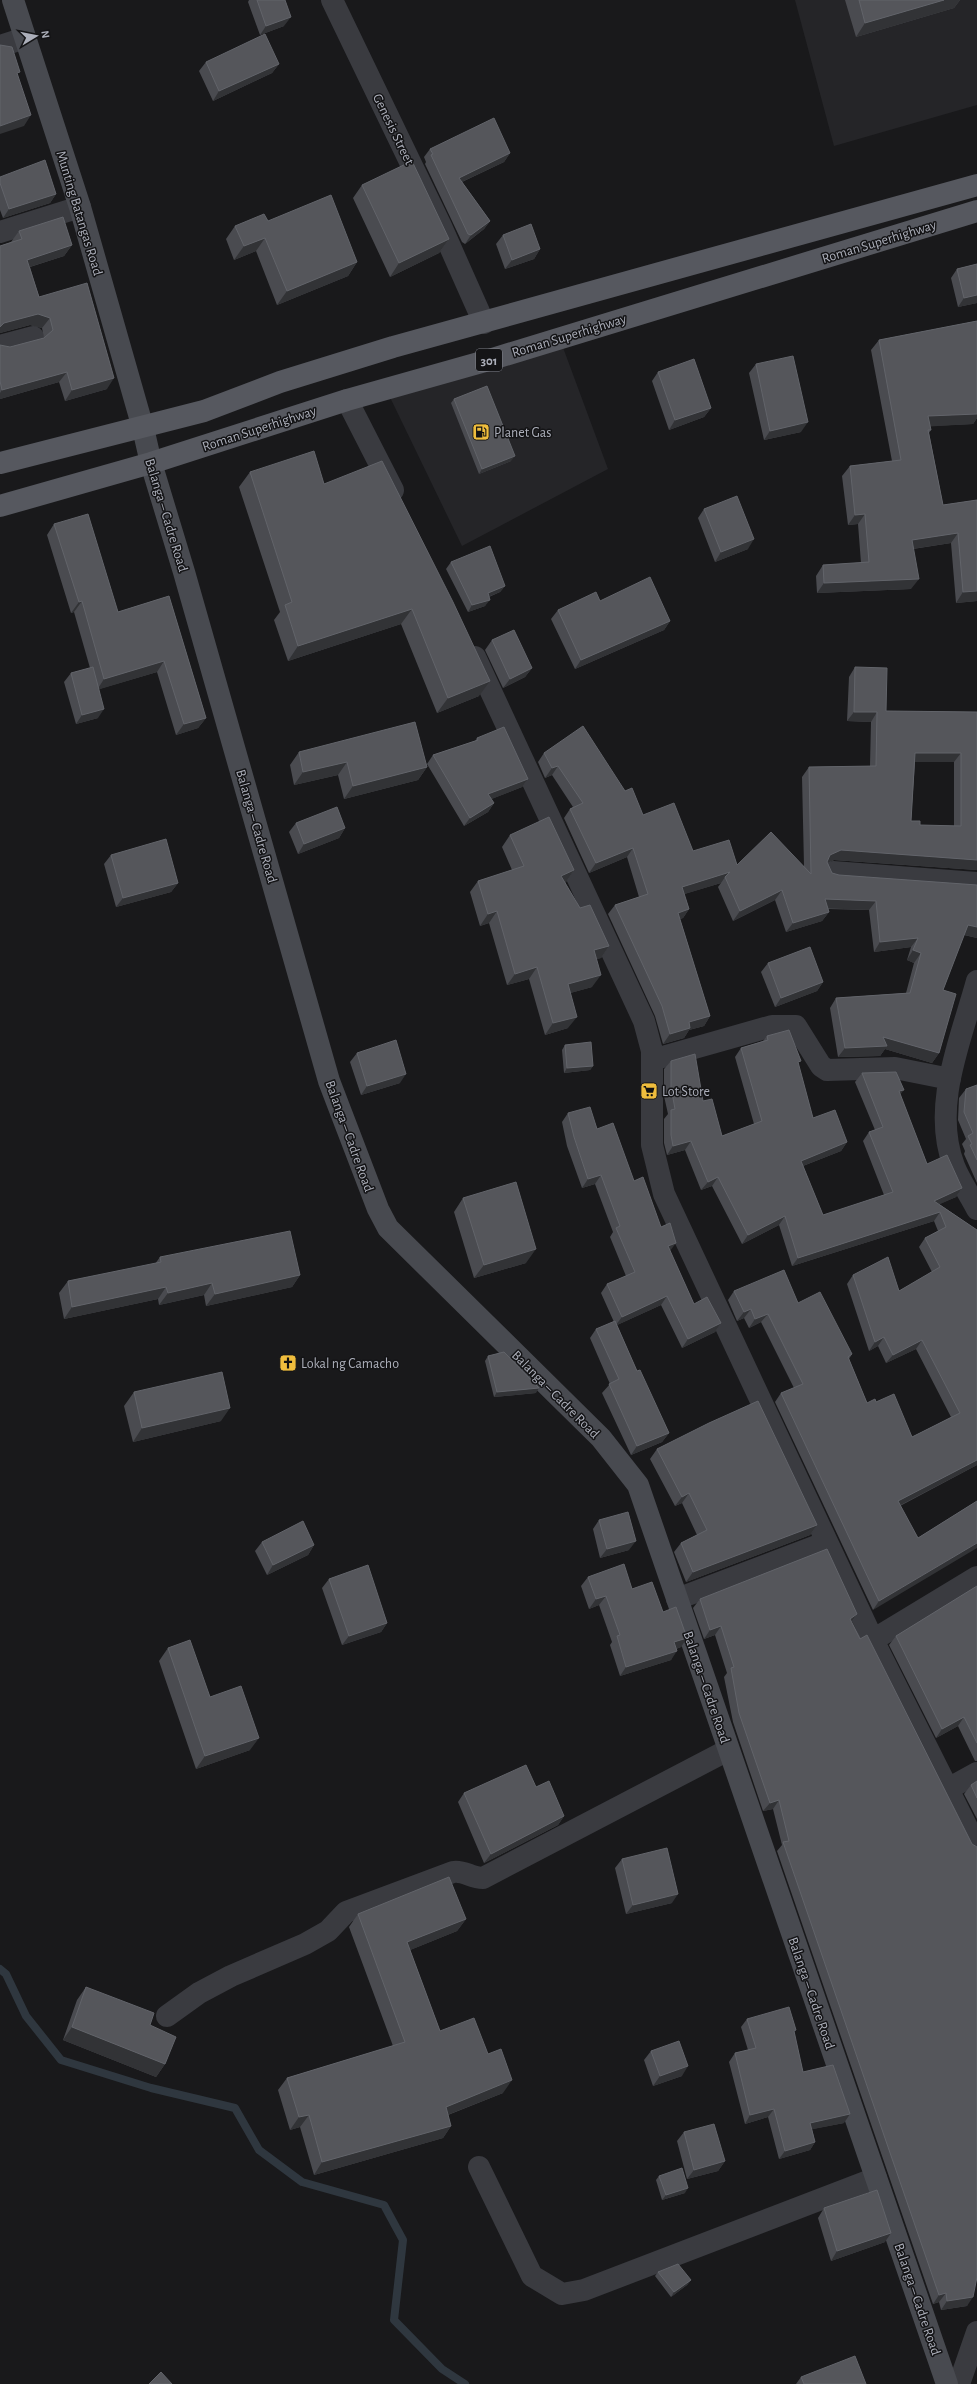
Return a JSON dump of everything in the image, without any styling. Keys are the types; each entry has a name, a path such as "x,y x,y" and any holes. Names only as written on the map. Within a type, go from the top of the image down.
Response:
{"main road":[{"name":"Roman Superhighway","path":"1,460 143,428 204,411 280,382 393,347 484,324 524,311 977,185"},
{"name":"Roman Superhighway","path":"0,506 151,463 347,400 496,358 977,212"}],"street":[{"name":"Munting Batangas Road","path":"13,0 80,207 143,428"},
{"name":"Genesis Street","path":"332,0 440,224 484,324"},
{"path":"0,46 25,38"},
{"path":"0,232 80,207"},
{"path":"0,346 33,337"},
{"path":"347,400 401,506"},
{"name":"Balanga – Cadre Road","path":"143,428 151,463 329,1081 378,1209 388,1228 602,1438 634,1478 947,2384"},
{"path":"468,640 644,1021 652,1051 652,1145 664,1194 873,1640 977,1848"},
{"path":"833,872 977,883"},
{"path":"977,981 946,1093 947,1137 954,1166 977,1209"},
{"path":"652,1060 772,1026 787,1025 796,1026 821,1066 827,1070 895,1068 950,1079"},
{"path":"677,1599 827,1542"},
{"path":"873,1640 977,1577"},
{"path":"167,2016 199,1993 231,1976 305,1944 328,1931 346,1912 453,1872 460,1871 474,1878 483,1878 728,1750"},
{"path":"948,1789 977,1773"},
{"path":"479,2167 532,2276 562,2294 584,2290 876,2178"},
{"path":"959,2384 977,2332"}],"shaded area":[{"path":"795,0 977,0 977,105 834,146"},
{"path":"558,334 608,469 462,546 386,389"}],"building":[{"path":"257,0 285,0 291,17 266,26"},
{"path":"859,0 944,0 865,23"},
{"path":"265,34 279,64 219,91 206,62"},
{"path":"0,45 12,47 20,72 17,73 31,115 0,126"},
{"path":"494,118 510,153 459,178 490,221 471,235 468,234 431,155 433,154 430,149"},
{"path":"45,160 56,194 9,209 0,183 0,177"},
{"path":"412,161 449,239 399,263 362,185"},
{"path":"331,195 357,262 287,291 265,238 244,246 235,226 264,214 268,221"},
{"path":"63,217 72,245 27,260 39,297 87,283 114,378 72,390 67,372 2,390 0,381 0,345 10,347 44,338 53,330 50,318 38,314 4,323 0,327 0,246 22,239 19,231"},
{"path":"531,224 540,249 512,260 503,235"},
{"path":"977,264 977,295 964,298 957,269"},
{"path":"977,321 977,414 928,416 931,430 928,430 943,505 977,500 977,591 963,592 958,533 912,540 919,579 824,583 823,565 869,562 865,514 855,515 850,466 901,460 879,340"},
{"path":"793,356 808,422 770,431 756,364"},
{"path":"694,359 711,408 675,420 658,372"},
{"name":"Planet Gas","path":"487,386 515,456 482,469 454,399"},
{"path":"314,451 324,484 382,461 453,602 490,681 448,698 412,609 298,646 285,605 292,602 250,472"},
{"path":"737,496 754,539 721,552 704,509"},
{"path":"88,514 118,612 169,596 206,718 184,724 164,661 104,679 82,601 79,602 54,524"},
{"path":"490,546 505,586 488,593 490,600 472,605 451,562"},
{"path":"650,577 670,621 581,660 558,610 596,592 600,601"},
{"path":"514,630 532,668 510,679 492,640"},
{"path":"93,667 104,709 82,715 71,673"},
{"path":"855,667 887,668 886,711 977,712 977,860 841,850 830,855 827,862 832,873 839,875 977,885 977,927 968,925 943,990 956,994 939,1053 883,1037 887,1046 845,1048 836,998 910,993 921,953 913,950 918,938 880,942 876,901 825,899 829,912 793,923 782,890 740,911 725,877 730,872 682,887 689,909 678,913 710,1016 689,1022 690,1028 670,1034 662,1006 615,905 648,894 633,848 596,863 570,809 583,803 558,766 552,768 544,753 583,726 625,791 632,788 643,815 674,803 693,851 729,840 737,865 771,832 811,874 809,767 876,766 877,712 854,712","holes":["915,753 961,753 961,826 920,825 920,821 911,821"]},
{"path":"415,722 427,767 353,786 347,762 303,772 299,752"},
{"path":"504,727 528,779 488,794 494,803 470,818 433,755 478,740 477,738"},
{"path":"337,807 345,828 304,844 296,823"},
{"path":"549,817 574,870 561,876 580,908 590,905 609,946 594,950 601,975 568,984 577,1017 553,1023 537,967 515,974 497,911 488,914 478,881 524,866 510,835"},
{"path":"166,839 178,883 123,898 111,855"},
{"path":"810,947 823,982 781,998 768,963"},
{"path":"789,1030 801,1061 798,1062 813,1118 835,1110 847,1142 801,1161 823,1215 893,1192 869,1132 883,1127 862,1073 896,1072 904,1090 899,1091 927,1164 947,1155 962,1188 934,1201 977,1230 977,1460 898,1501 918,1538 977,1501 977,1543 879,1601 781,1393 803,1384 768,1314 755,1319 751,1309 744,1312 734,1291 784,1270 798,1303 820,1292 852,1354 848,1357 867,1403 875,1399 876,1402 894,1394 912,1437 960,1413 922,1340 893,1355 884,1337 875,1342 853,1275 888,1257 899,1291 940,1267 925,1238 946,1227 940,1212 798,1258 785,1216 748,1235 718,1177 708,1182 691,1141 673,1146 671,1135 671,1110 675,1109 671,1087 671,1061 695,1054 703,1101 712,1099 722,1136 762,1121 741,1048 768,1040 767,1036"},
{"path":"396,1040 406,1074 367,1086 357,1053"},
{"path":"591,1042 593,1066 567,1068 565,1045"},
{"path":"977,1085 977,1160 970,1145 972,1144 968,1136 973,1133 964,1112 966,1089"},
{"path":"590,1107 597,1129 613,1123 634,1181 643,1177 661,1227 670,1223 676,1243 668,1246 694,1304 707,1297 721,1323 688,1339 667,1296 622,1317 607,1284 635,1272 616,1228 620,1226 601,1175 588,1179 574,1137 568,1113"},
{"path":"516,1182 536,1249 484,1265 463,1198"},
{"path":"290,1231 300,1275 215,1294 212,1283 168,1293 166,1287 72,1307 68,1281 161,1262 160,1257"},
{"path":"615,1321 637,1371 640,1370 669,1433 637,1446 609,1384 619,1379 596,1329"},
{"path":"504,1352 539,1388 497,1392 488,1356"},
{"path":"222,1372 230,1408 142,1428 134,1392"},
{"path":"758,1401 817,1525 693,1572 681,1543 707,1530 689,1493 682,1497 657,1449"},
{"path":"628,1512 636,1541 607,1549 599,1520"},
{"path":"303,1521 314,1545 273,1565 262,1542"},
{"path":"827,1549 857,1614 850,1619 860,1639 867,1635 972,1844 977,1847 977,2277 973,2297 947,2301 946,2293 939,2295 783,1842 789,1841 779,1800 770,1803 739,1713 731,1668 734,1667 721,1626 710,1630 700,1599"},
{"path":"624,1564 632,1589 652,1582 663,1612 676,1607 687,1638 674,1642 677,1651 626,1667 617,1636 620,1635 606,1596 596,1599 588,1577"},
{"path":"368,1565 387,1623 349,1636 329,1579"},
{"path":"977,1586 977,1743 964,1717 942,1729 896,1636"},
{"path":"190,1640 210,1697 241,1686 259,1738 205,1756 168,1648"},
{"path":"526,1765 536,1787 549,1781 564,1816 491,1854 464,1793"},
{"path":"977,1781 977,1798 971,1785"},
{"path":"667,1848 678,1894 633,1905 622,1859"},
{"path":"449,1877 466,1919 407,1942 440,2031 474,2018 488,2054 501,2049 512,2080 446,2107 451,2126 322,2162 309,2115 299,2117 287,2078 405,2042 358,1914"},
{"path":"86,1987 154,2013 150,2025 176,2037 165,2064 72,2027"},
{"path":"789,2007 796,2030 794,2031 803,2072 833,2065 850,2114 810,2123 815,2142 785,2151 774,2109 750,2115 735,2053 756,2048 747,2019"},
{"path":"679,2041 688,2066 660,2076 651,2051"},
{"path":"714,2124 725,2161 694,2170 684,2132"},
{"path":"682,2168 688,2188 666,2195 659,2176"},
{"path":"877,2190 891,2233 837,2251 824,2208"},
{"path":"678,2264 691,2280 674,2292 658,2272"},
{"path":"855,2356 866,2384 804,2384 801,2377"},
{"path":"161,2372 172,2384 149,2384"}],"waterway":[{"path":"0,1969 6,1974 26,2016 61,2060 151,2088 235,2108 259,2150 302,2182 384,2205 403,2240 394,2320 442,2369 465,2384"}],"place":[{"name":"Planet Gas","path":"481,432"},
{"name":"Lot Store","path":"649,1091"},
{"name":"Lokal ng Camacho","path":"288,1363"}]}
